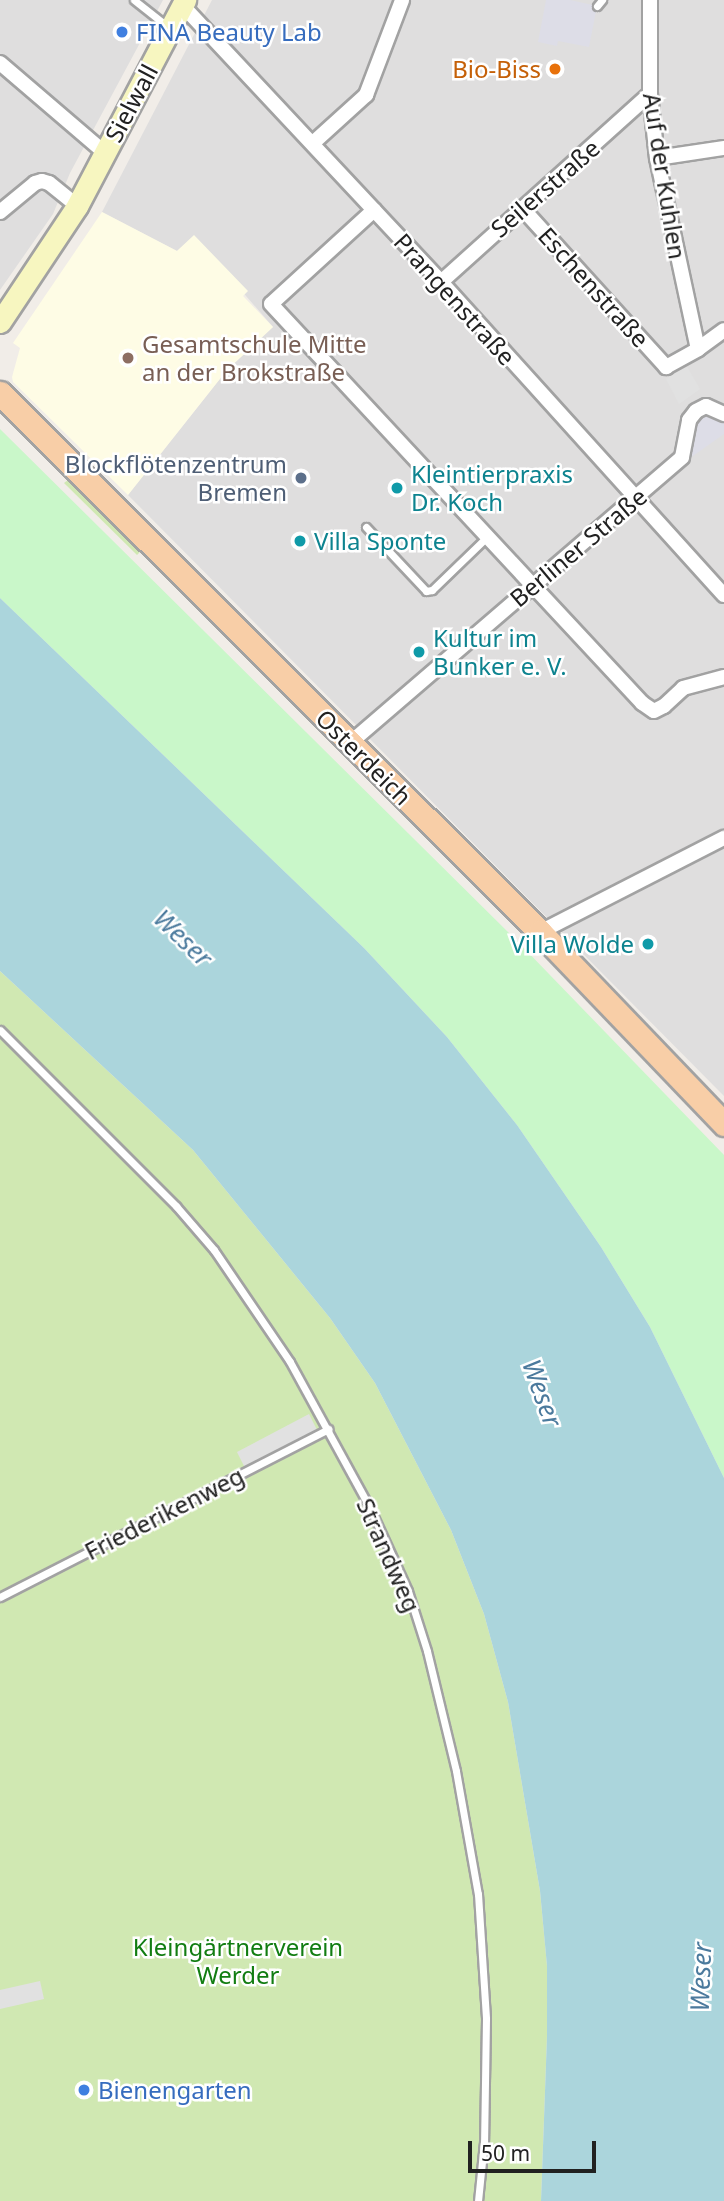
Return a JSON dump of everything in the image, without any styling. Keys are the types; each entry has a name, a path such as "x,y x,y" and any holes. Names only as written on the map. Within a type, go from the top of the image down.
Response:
{"main road":[{"name":"Osterdeich","path":"0,393 540,932 724,1124"}],"street":[{"path":"313,143 366,95 402,0"},
{"name":"Auf der Kuhlen","path":"650,0 650,94 657,158 698,349"},
{"name":"Sielwall","path":"0,322 77,206 184,3"},
{"name":"Prangenstraße","path":"184,3 724,595"},
{"path":"0,63 105,153"},
{"name":"Seilerstraße","path":"440,282 650,94"},
{"path":"657,158 724,148"},
{"path":"0,212 35,183 42,181 49,183 77,206"},
{"name":"Eschenstraße","path":"522,208 666,367 698,349"},
{"path":"374,210 271,304 642,703 654,710 664,706 683,688 724,677"},
{"path":"698,349 724,330"},
{"name":"Berliner Straße","path":"350,743 682,457 689,420 696,411 706,406 724,414"},
{"path":"540,932 724,838"}],"lane":[{"path":"134,0 171,29"},
{"path":"366,527 426,592 432,590 488,536"},
{"name":"Strandweg","path":"0,1030 176,1206 214,1250 290,1362 370,1508 408,1591 427,1651 456,1771 482,1931 484,2142 478,2201"},
{"name":"Friederikenweg","path":"0,1597 328,1429"}],"shaded area":[{"path":"0,0 163,0 70,173 53,214 0,290"},
{"path":"212,0 724,0 724,1096 128,495 227,370 273,327 194,236 177,251 102,212"},
{"path":"546,0 570,0 597,6 589,47 558,41 557,46 538,42"},
{"name":"Gesamtschule Mitte an der Brokstraße","path":"102,212 177,251 194,235 248,291 243,296 273,327 227,370 128,495 13,382 12,377 20,348 13,343"},
{"path":"686,365 700,389 679,404 666,379"},
{"path":"696,411 724,414 724,434 690,458 682,457"},
{"path":"309,1414 317,1430 245,1468 237,1452"},
{"path":"40,1981 44,1999 0,2009 0,1990"}],"green space":[{"path":"0,429 520,944 724,1155 724,1478 650,1327 601,1247 517,1125 447,1037 364,948 0,598"},
{"path":"68,480 140,552 137,555 64,483"},
{"name":"Kleingärtnerverein Werder","path":"0,971 193,1150 330,1318 375,1383 451,1530 484,1614 508,1702 540,1891 547,1966 541,2201 0,2201"}],"water":[{"name":"Weser","path":"0,598 364,948 447,1037 517,1125 601,1247 650,1327 724,1478 724,2201 541,2201 547,1966 540,1891 508,1702 484,1614 451,1530 375,1383 330,1318 193,1150 0,971"}],"place":[{"name":"FINA Beauty Lab","path":"122,32"},
{"name":"Bio-Biss","path":"555,69"},
{"name":"Gesamtschule Mitte an der Brokstraße","path":"128,358"},
{"name":"Blockflötenzentrum Bremen","path":"301,478"},
{"name":"Kleintierpraxis Dr. Koch","path":"397,488"},
{"name":"Villa Sponte","path":"300,541"},
{"name":"Kultur im Bunker e. V.","path":"419,652"},
{"name":"Villa Wolde","path":"648,944"},
{"name":"Bienengarten","path":"84,2090"}]}
